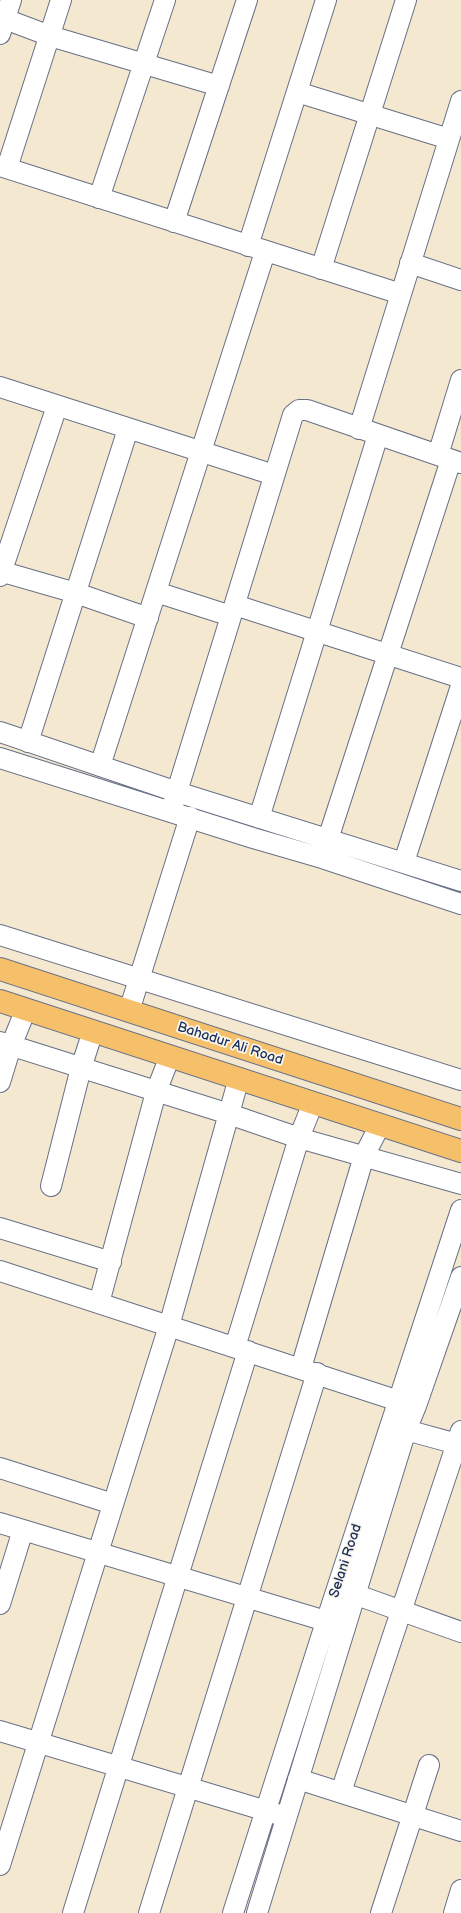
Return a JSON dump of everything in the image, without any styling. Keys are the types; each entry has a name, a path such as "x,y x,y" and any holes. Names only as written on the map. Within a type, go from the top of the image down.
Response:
{"main road":[{"name":"Bahadur Ali Road","path":"0,969 461,1118"},
{"path":"0,1001 461,1151"}],"street":[{"path":"11,0 2,27 50,36 219,86"},
{"path":"62,0 4,167 256,249 401,294"},
{"path":"99,198 165,0"},
{"path":"174,222 247,0"},
{"path":"100,766 202,452 297,92 326,0"},
{"path":"321,269 406,0"},
{"path":"297,92 370,114 454,132"},
{"path":"259,818 316,631 369,432 401,294 454,132 461,101"},
{"path":"410,263 461,280"},
{"path":"328,839 450,459 461,380"},
{"path":"0,387 274,475"},
{"path":"57,406 0,573 76,593 148,618"},
{"path":"171,811 293,415 299,410 307,410 450,459"},
{"path":"28,742 128,429"},
{"path":"156,592 316,631 461,678"},
{"path":"404,862 461,686"},
{"path":"0,732 177,792 404,862 461,882"},
{"path":"0,758 461,904"},
{"path":"128,1011 190,817"},
{"path":"0,935 461,1080"},
{"path":"0,1082 5,1044 26,1010"},
{"path":"50,1186 81,1068 93,1031"},
{"path":"5,1044 229,1114 299,1138 461,1184"},
{"path":"99,1303 156,1092 170,1056"},
{"path":"0,1865 169,1326 238,1078"},
{"path":"73,1913 178,1577 299,1138 313,1103"},
{"path":"149,1913 246,1598 309,1371 364,1156 380,1125"},
{"name":"Selani Road","path":"233,1913 267,1811 335,1624 407,1403 461,1210"},
{"path":"0,1228 111,1262"},
{"path":"0,1271 407,1403"},
{"name":"Selani Road","path":"257,1913 298,1779 335,1624 354,1594 406,1430 407,1403 461,1277"},
{"path":"341,1792 460,1440 406,1430"},
{"path":"0,1468 113,1504"},
{"path":"0,1523 335,1624"},
{"path":"0,1604 23,1530"},
{"path":"354,1594 461,1632"},
{"path":"0,1731 286,1817"},
{"path":"381,1913 429,1765"},
{"path":"298,1779 461,1830"},
{"path":"454,1913 461,1890"}]}
